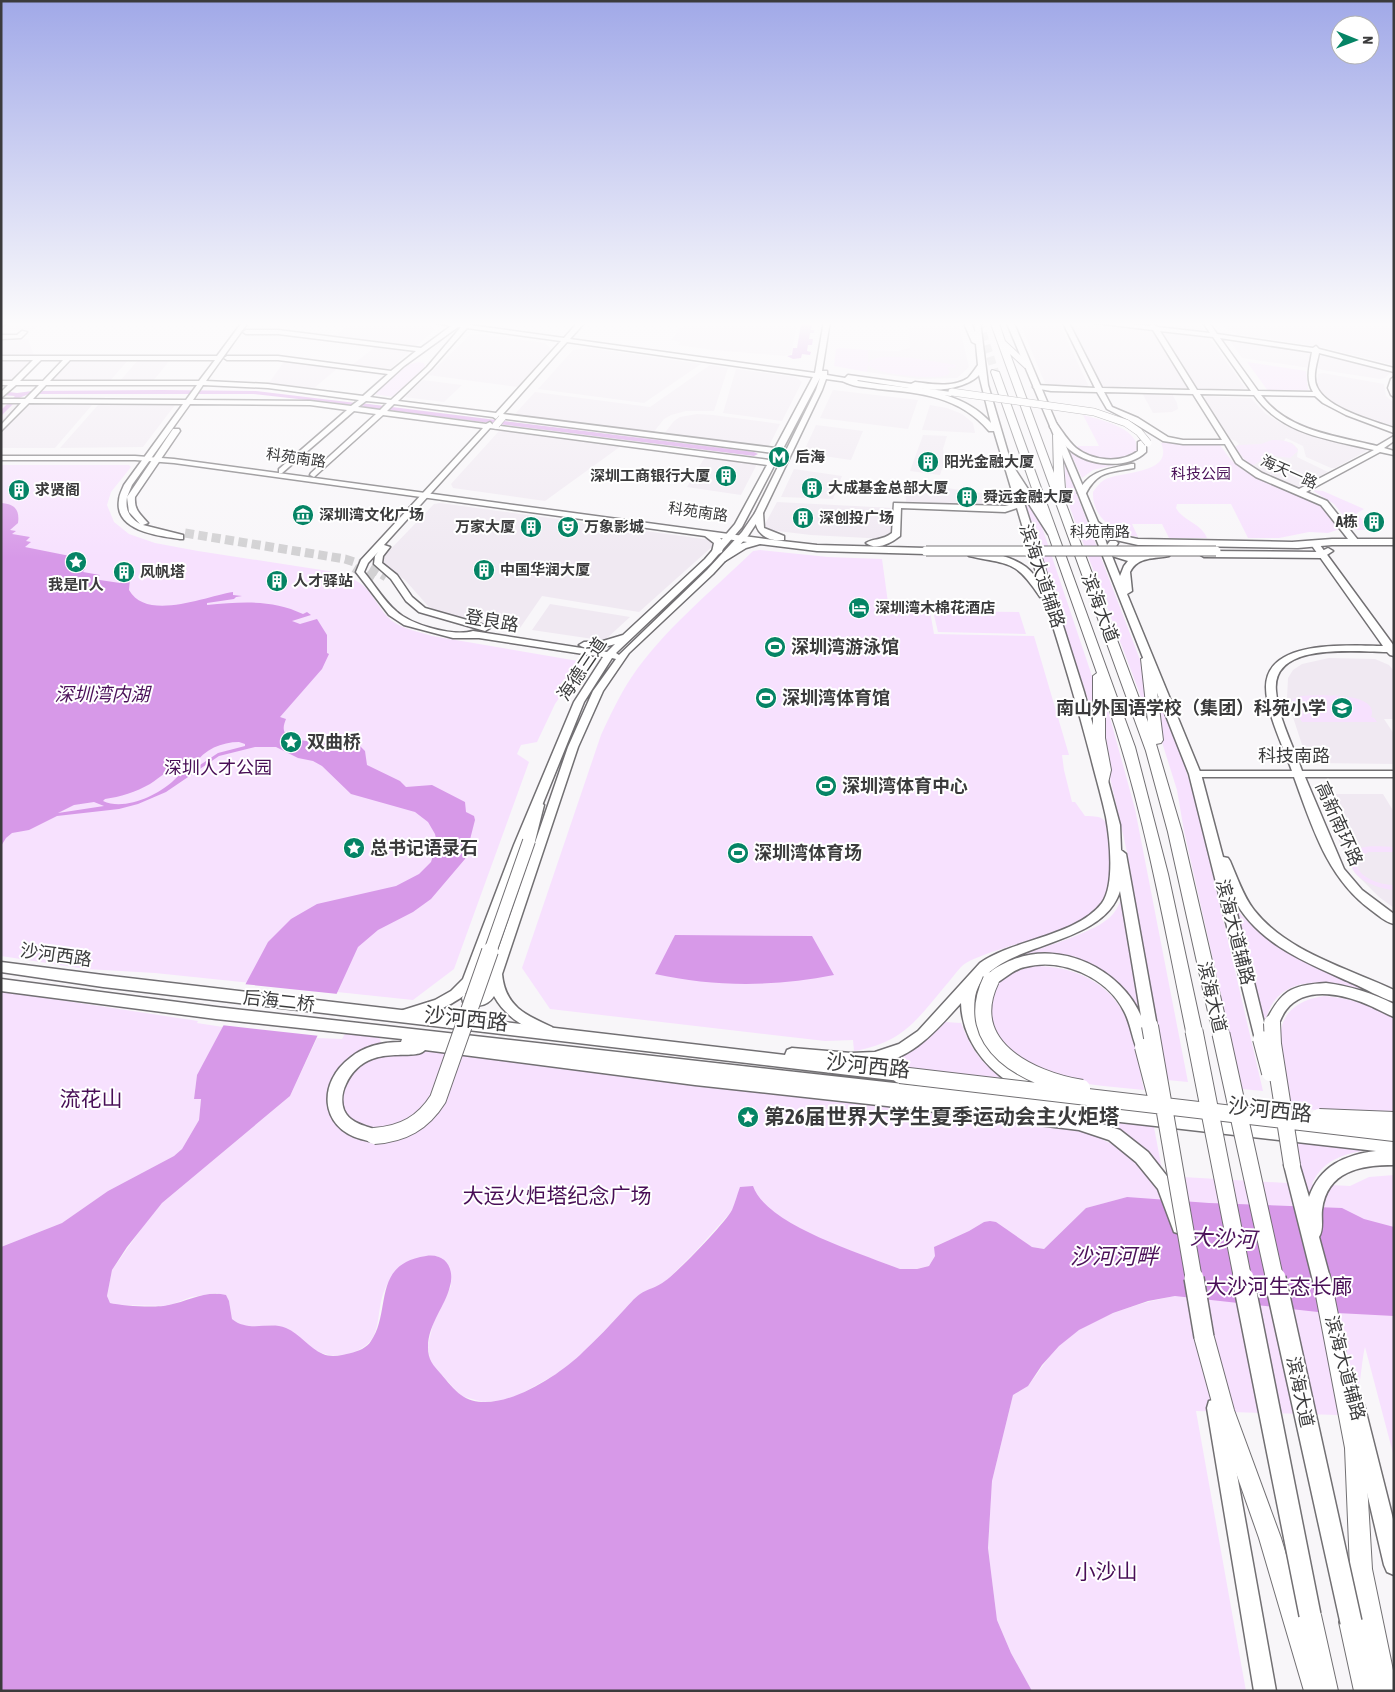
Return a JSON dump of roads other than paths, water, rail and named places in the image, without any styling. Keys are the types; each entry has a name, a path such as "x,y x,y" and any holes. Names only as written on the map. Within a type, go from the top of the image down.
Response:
{"highway":[{"name":"滨海大道","path":"1005,400 1122,724 1140,786 1161,874 1194,1031 1301,1613 1326,1691"},
{"name":"滨海大道","path":"1023,400 1139,712 1168,807 1361,1624 1366,1691"},
{"path":"1055,431 1061,505"},
{"path":"1095,651 1100,687 1099,738 1105,770 1103,780"},
{"path":"1148,659 1151,678 1153,725 1165,772 1168,807"},
{"path":"1322,1280 1355,1448 1361,1624 1385,1691"},
{"path":"1204,1337 1224,1410 1270,1538 1301,1613 1316,1691"}],"main road":[{"path":"1,429 27,400 298,402 778,451"},
{"path":"149,402 162,400"},
{"path":"153,457 134,491 130,503 136,516 154,527 182,535 148,530 133,523 127,518 122,509 122,498 124,491 153,457 193,400"},
{"path":"216,400 235,402"},
{"path":"282,471 363,400"},
{"path":"373,400 496,421 772,463"},
{"path":"314,475 394,400"},
{"path":"388,575 376,575 372,582 360,572 360,568 380,553 430,494 515,400"},
{"name":"海德三道","path":"738,536 747,513 778,451 808,400"},
{"name":"海德三道","path":"721,555 628,635 618,654 605,679 585,716 540,825 489,996 478,1001 472,1000 466,996 472,972 520,845 538,805 572,717 594,676 618,654 721,555 759,513 810,400"},
{"path":"960,400 980,414 999,439"},
{"name":"滨海大道","path":"987,400 1007,463 1053,534"},
{"path":"999,400 1098,416 1127,427 1145,443 1150,451 1145,460 1134,465 1091,476 1085,483 1082,493"},
{"name":"滨海大道辅路","path":"1035,400 1044,421 1055,431 1082,493 1196,777 1394,1565"},
{"path":"1103,400 1111,409 1135,420 1166,439 1184,442 1226,442"},
{"name":"海天一路","path":"1200,400 1239,461 1247,468 1327,506 1355,542"},
{"path":"1262,400 1266,408 1290,424 1316,433 1394,451"},
{"path":"1325,400 1339,409 1394,431"},
{"path":"1055,431 1075,450 1099,459 1120,461 1134,458 1142,452 1145,443"},
{"path":"1300,492 1394,438"},
{"name":"科苑南路","path":"1,454 153,457 314,475 430,494"},
{"name":"科苑南路","path":"1,458 51,456"},
{"name":"科苑南路","path":"153,457 817,548 1394,551"},
{"name":"滨海大道辅路","path":"1007,463 1082,701 1103,780 1123,868 1265,1691"},
{"path":"829,543 880,543 894,539 897,534 897,505 1000,509 1013,508 1019,501"},
{"name":"科苑南路","path":"487,502 704,534 926,549"},
{"path":"817,548 874,554 979,554 1021,560 1027,558 1030,554 1020,522 1011,513 1000,509"},
{"path":"759,513 758,522 760,530 766,534 786,539"},
{"path":"1092,518 1110,536 1138,542"},
{"path":"704,534 718,540 721,555 744,546 773,543"},
{"path":"1298,545 1118,542 1110,548 1114,554 1124,558 1321,550 1393,648"},
{"name":"科苑南路","path":"1215,549 1298,545 1321,550 1355,542 1394,542"},
{"path":"1141,642 1138,624 1124,582 1124,573 1132,563 1150,556"},
{"name":"登良路","path":"373,558 388,575 405,603 419,614 482,632"},
{"path":"1001,558 1021,567 1034,580 1058,624"},
{"name":"登良路","path":"372,582 397,609 410,619 427,626 482,632 618,654"},
{"path":"580,648 608,644 628,635"},
{"path":"580,648 593,660 596,666 594,676"},
{"name":"高新南环路","path":"1393,648 1312,650 1292,656 1277,667 1272,675 1271,683 1273,703 1299,777 1340,871 1364,900 1394,920"},
{"name":"科技南路","path":"1196,777 1299,777 1394,774"},
{"name":"科技南路","path":"1299,777 1394,781"},
{"path":"455,1049 385,1048 364,1056 350,1065 337,1086 334,1103 343,1123 356,1132 374,1136 393,1135 408,1129 430,1112 438,1099 529,841 540,825 538,805"},
{"path":"1112,818 1115,884 1110,901 1104,910 1091,922 996,959 984,978 982,1021 996,1047 1015,1065 1030,1074 1162,1112"},
{"path":"1209,824 1237,892 1257,923 1288,946 1391,1001"},
{"path":"662,1046 740,1049 851,1059 875,1058 904,1049 923,1035 940,1018 962,1003 972,987 984,978 1011,965 1035,960 1060,961 1089,970 1112,985 1129,1005 1140,1032 1152,1085 1170,1144"},
{"name":"沙河西路","path":"1,967 225,995"},
{"name":"海德三道","path":"404,1016 436,1006 450,998 463,988 472,972"},
{"path":"496,974 497,988 506,1007 526,1021 551,1033"},
{"name":"后海二桥","path":"1,985 337,1027"},
{"path":"1292,1165 1274,1052 1272,1024 1275,1014 1285,1001 1295,994 1317,989 1341,990 1391,1001"},
{"name":"后海二桥","path":"225,995 345,1009"},
{"path":"962,1003 973,1032 991,1059 1026,1085 1087,1105 1162,1112"},
{"name":"沙河西路","path":"345,1009 900,1075 1162,1112 1312,1136 1394,1146"},
{"path":"337,1027 455,1049 695,1079 1079,1122 1103,1130 1122,1141 1150,1165 1164,1185 1182,1231 1191,1264"},
{"name":"沙河西路","path":"337,1027 451,1038 794,1079 1162,1112 1246,1115 1394,1134"},
{"path":"695,1079 794,1079"},
{"path":"1246,1115 1394,1120"},
{"path":"1312,1136 1394,1134"},
{"path":"1322,1280 1313,1221 1314,1204 1319,1190 1333,1172 1343,1166 1369,1158 1394,1158"}],"water":[{"path":"11,400 17,400 1,416 1,410"},
{"path":"306,400 331,400 381,406 378,408"},
{"path":"1,503 13,506 17,511 18,523 10,530 16,531 12,534 30,537 26,541 31,542 25,547 75,557 65,566 85,569 83,572 100,575 93,579 120,583 130,578 129,590 138,599 149,604 163,606 193,602 233,592 233,595 242,596 207,603 207,605 256,603 280,606 303,614 307,612 311,615 292,621 300,624 317,619 327,635 327,653 329,654 322,669 280,717 286,719 284,729 286,734 300,740 358,744 365,751 367,765 400,781 406,787 432,785 465,802 466,812 474,816 475,820 465,859 431,899 413,912 378,930 358,947 290,1096 162,1203 127,1247 112,1270 107,1296 110,1303 164,1306 204,1295 226,1295 232,1319 239,1323 252,1326 279,1326 286,1328 318,1351 326,1355 337,1356 359,1350 367,1346 371,1341 381,1316 390,1278 397,1268 409,1261 426,1256 438,1257 443,1259 450,1268 451,1279 448,1294 431,1331 428,1347 430,1359 438,1371 461,1395 475,1401 491,1402 525,1392 572,1362 636,1298 643,1292 665,1281 701,1247 732,1210 740,1187 753,1186 762,1200 776,1213 795,1225 841,1246 900,1269 917,1269 929,1266 935,1256 934,1247 984,1222 990,1221 996,1222 1032,1247 1044,1249 1086,1208 1127,1197 1209,1203 1342,1208 1364,1219 1394,1227 1394,1316 1318,1312 1175,1296 1148,1301 1113,1313 1079,1330 1059,1346 1042,1365 1028,1386 1013,1395 992,1481 988,1548 997,1620 1011,1653 1032,1691 1,1691 1,1247 62,1223 108,1191 174,1156 182,1149 199,1120 201,1099 194,1099 197,1075 268,942 291,919 317,904 396,886 419,874 431,862 437,843 435,834 428,822 415,812 351,794 322,766 313,761 298,758 276,747 255,747 219,756 166,792 138,804 119,809 57,816 29,830 12,833 1,846","holes":["232,742 245,744 245,746 218,753 191,771 199,758 210,749","190,758 194,760 172,782 149,797 120,804 111,804 103,801 145,787 184,760","94,802 104,806 58,813 74,805"]},
{"path":"675,935 812,936 834,975 789,982 744,984 699,981 655,974"}],"waterway":[{"path":"363,405 754,454"}],"tunnel":[{"path":"185,533 345,559 370,567 386,577"},
{"path":"354,568 376,581"}],"place":[{"name":"后海","path":"779,457"},
{"name":"阳光金融大厦","path":"928,462"},
{"name":"深圳工商银行大厦","path":"726,476"},
{"name":"大成基金总部大厦","path":"812,488"},
{"name":"求贤阁","path":"19,490"},
{"name":"舜远金融大厦","path":"967,497"},
{"name":"深圳湾文化广场","path":"303,515"},
{"name":"深创投广场","path":"803,518"},
{"name":"A栋","path":"1374,522"},
{"name":"万家大厦","path":"531,527"},
{"name":"万象影城","path":"568,527"},
{"name":"我是IT人","path":"76,562"},
{"name":"中国华润大厦","path":"484,570"},
{"name":"风帆塔","path":"124,572"},
{"name":"人才驿站","path":"277,581"},
{"name":"深圳湾木棉花酒店","path":"859,608"},
{"name":"深圳湾游泳馆","path":"775,647"},
{"name":"深圳湾体育馆","path":"766,698"},
{"name":"南山外国语学校（集团）科苑小学","path":"1342,708"},
{"name":"双曲桥","path":"291,742"},
{"name":"深圳湾体育中心","path":"826,786"},
{"name":"总书记语录石","path":"354,848"},
{"name":"深圳湾体育场","path":"738,853"},
{"name":"第26届世界大学生夏季运动会主火炬塔","path":"748,1117"}],"park label":[{"name":"科技公园","path":"1201,474"},
{"name":"深圳人才公园","path":"218,768"},
{"name":"流花山","path":"91,1099"},
{"name":"大运火炬塔纪念广场","path":"557,1196"},
{"name":"大沙河生态长廊","path":"1279,1287"},
{"name":"小沙山","path":"1106,1572"}],"water label":[{"name":"深圳湾内湖","path":"102,694"},
{"name":"大沙河","path":"1223,1238"},
{"name":"沙河河畔","path":"1114,1256"}]}
